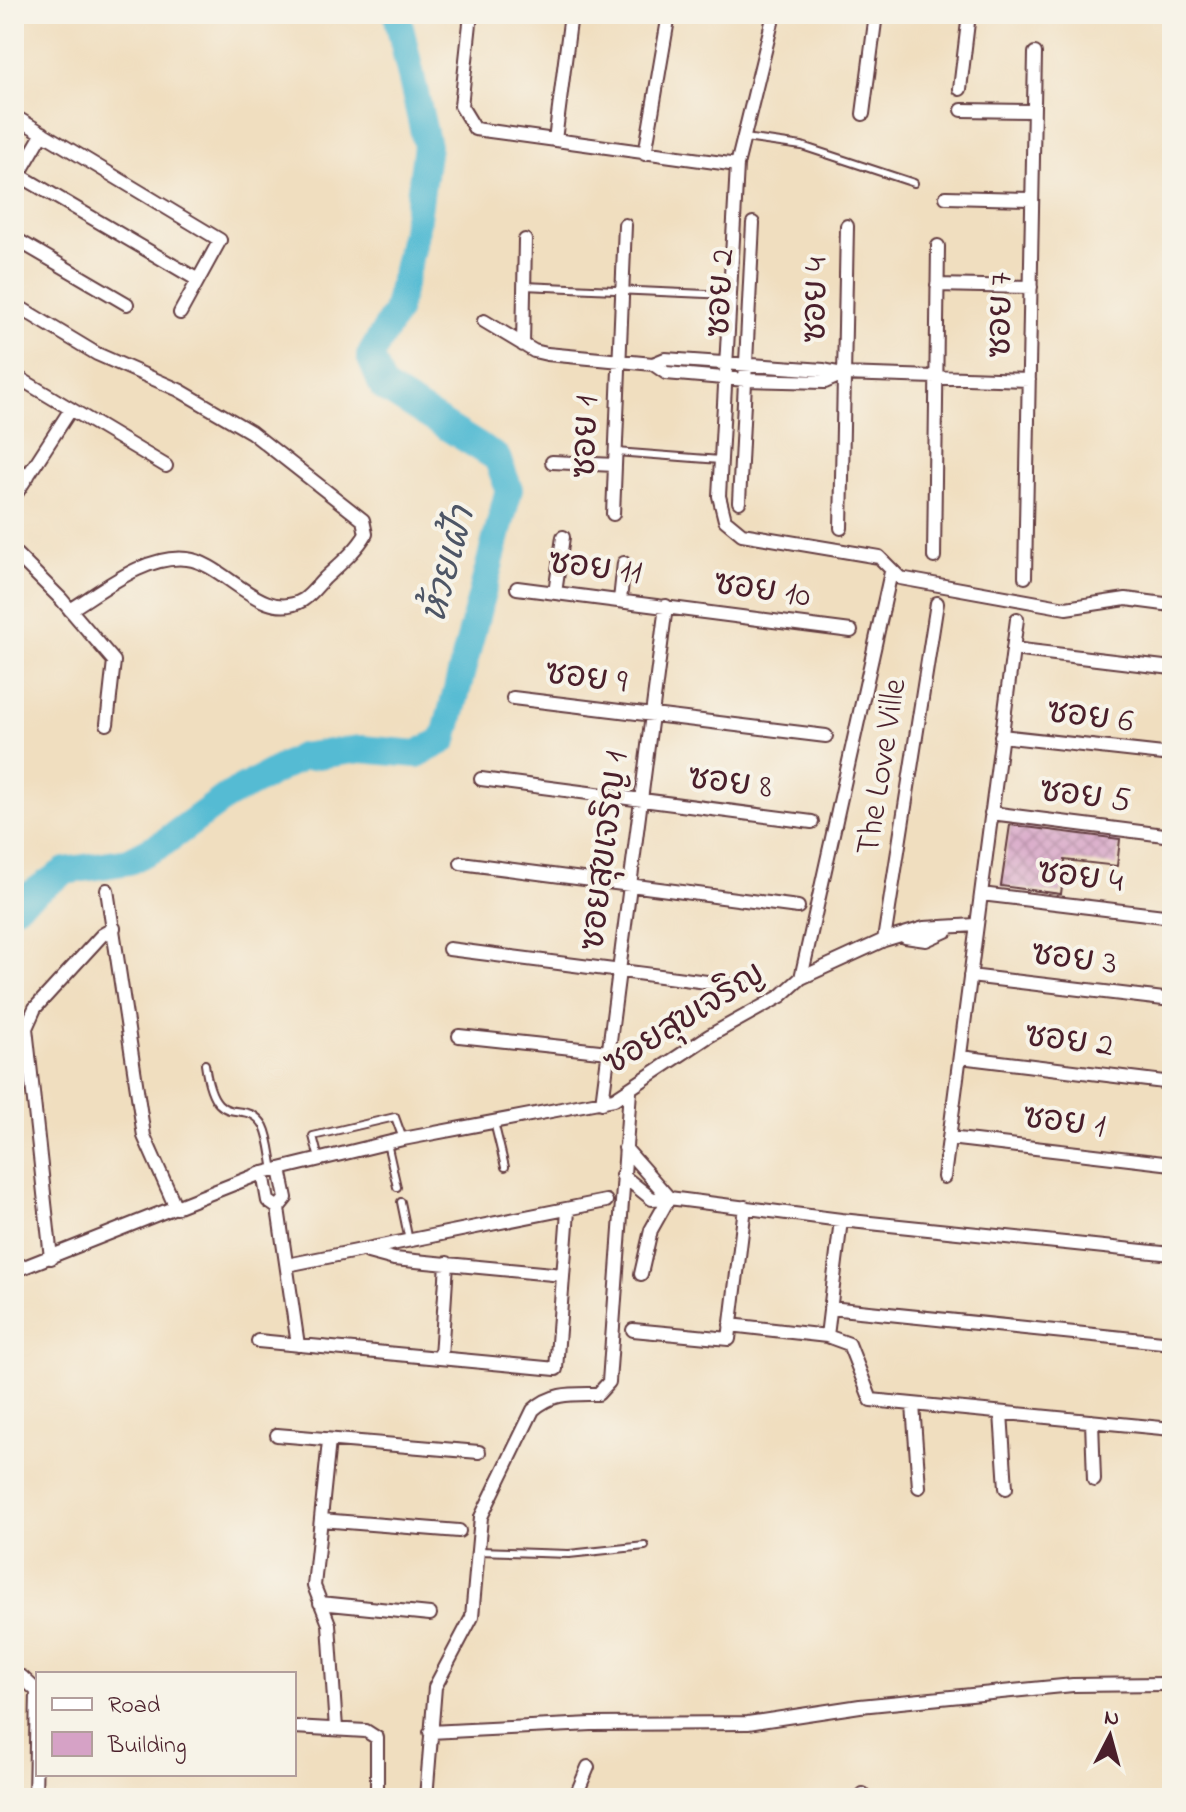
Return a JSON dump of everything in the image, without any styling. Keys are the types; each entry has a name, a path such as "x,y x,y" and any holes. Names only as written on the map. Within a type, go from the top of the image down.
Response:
{"street":[{"path":"471,14 461,106 475,129 737,165"},
{"path":"555,140 571,14"},
{"path":"645,154 669,14"},
{"path":"774,14 741,138 737,165 720,460 719,496 725,520 742,534 879,557 900,578 1066,608 1126,599 1172,605"},
{"path":"863,114 876,14"},
{"path":"960,89 966,14"},
{"name":"ซอย 7","path":"1025,577 1035,53"},
{"path":"962,110 1033,111"},
{"path":"14,116 220,240 180,313"},
{"path":"43,133 16,176 198,280"},
{"path":"946,197 1031,199"},
{"name":"ซอย 2","path":"746,365 753,223"},
{"path":"618,362 625,225"},
{"name":"ซอย 4","path":"843,374 847,226"},
{"path":"14,238 127,304"},
{"path":"523,345 525,240"},
{"path":"934,557 938,246"},
{"path":"937,285 1031,287"},
{"path":"14,304 97,354 179,390 251,432 363,520 366,534 359,546 301,601 277,604 260,600 207,564 185,558 161,560 135,571 70,610"},
{"path":"484,321 523,345 547,354 618,362 653,364 665,359 843,374 1029,380"},
{"name":"ซอย 1","path":"613,514 618,362"},
{"path":"653,364 666,373 746,380 825,382 843,374"},
{"path":"739,502 746,365"},
{"path":"841,528 843,374"},
{"path":"14,375 166,466"},
{"path":"14,497 71,409"},
{"path":"552,462 615,459"},
{"path":"14,467 28,476"},
{"path":"555,593 563,537"},
{"path":"14,552 114,661 107,724"},
{"path":"620,600 624,563"},
{"name":"ซอยสุขเจริญ","path":"14,1271 273,1171 403,1139 602,1103 630,1091 709,1036 781,996 801,978 891,572"},
{"name":"ซอย 11","path":"517,588 666,606"},
{"name":"The Love Ville","path":"884,940 937,603"},
{"name":"ซอย 10","path":"666,606 851,631"},
{"name":"ซอยสุขเจริญ 1","path":"602,1103 666,606"},
{"path":"944,1177 1017,619"},
{"path":"1013,649 1172,668"},
{"name":"ซอย 9","path":"513,698 652,715"},
{"path":"652,715 826,736"},
{"name":"ซอย 6","path":"1001,736 1172,755"},
{"path":"481,779 641,801"},
{"name":"ซอย 8","path":"641,801 812,822"},
{"name":"ซอย 5","path":"991,813 1172,836"},
{"path":"461,863 798,907"},
{"path":"107,890 144,1136 176,1208"},
{"name":"ซอย 4","path":"981,894 1172,917"},
{"path":"801,978 884,940 924,928 976,925"},
{"path":"51,1258 26,1028 35,1008 102,935 114,928"},
{"path":"449,949 746,987"},
{"name":"ซอย 3","path":"970,976 1172,1000"},
{"path":"459,1036 609,1052"},
{"name":"ซอย 2","path":"960,1057 1172,1083"},
{"path":"426,1798 435,1687 472,1617 481,1517 533,1410 545,1399 554,1396 598,1394 609,1382 630,1091"},
{"name":"ซอย 1","path":"949,1138 1172,1164"},
{"path":"625,1148 669,1198"},
{"path":"273,1171 268,1201 278,1208 298,1345"},
{"path":"622,1175 652,1199 669,1198 841,1220 1172,1254"},
{"path":"641,1274 651,1230 669,1198"},
{"path":"287,1265 606,1201"},
{"path":"633,1330 729,1339 745,1207"},
{"path":"258,1341 556,1369 568,1211"},
{"path":"827,1336 841,1220"},
{"path":"364,1251 394,1259 563,1275"},
{"path":"441,1357 447,1263"},
{"path":"830,1308 1172,1343"},
{"path":"730,1325 827,1336 849,1344 871,1400 1172,1429"},
{"path":"913,1405 919,1487"},
{"path":"1001,1413 1006,1488"},
{"path":"1092,1421 1094,1480"},
{"path":"277,1435 479,1452"},
{"path":"329,1441 314,1586 329,1624 336,1729"},
{"path":"321,1520 459,1531"},
{"path":"320,1603 430,1614"},
{"path":"14,1676 22,1677 36,1690"},
{"path":"430,1732 592,1724 748,1723 860,1706 1057,1686 1165,1684"},
{"path":"296,1727 366,1731 377,1738 377,1798"},
{"path":"575,1798 588,1767"},
{"path":"35,1798 36,1776"}],"lane":[{"path":"741,138 802,146 914,183"},
{"path":"524,286 729,295"},
{"path":"615,459 720,460"},
{"path":"205,1064 209,1093 218,1105 249,1114 263,1124 273,1171"},
{"path":"319,1159 313,1136 395,1117 403,1139"},
{"path":"494,1122 505,1167"},
{"path":"387,1143 397,1187"},
{"path":"401,1202 409,1241"},
{"path":"478,1551 569,1554 645,1546"}],"building":[{"path":"1010,825 1120,839 1117,866 1065,860 1061,894 1001,886"}],"waterway":[{"name":"ห้วยเฝ้า","path":"14,906 65,871 129,861 162,844 226,797 301,757 361,749 417,754 444,740 509,489 497,458 383,387 370,356 396,312 415,232 427,146 397,14"}]}
